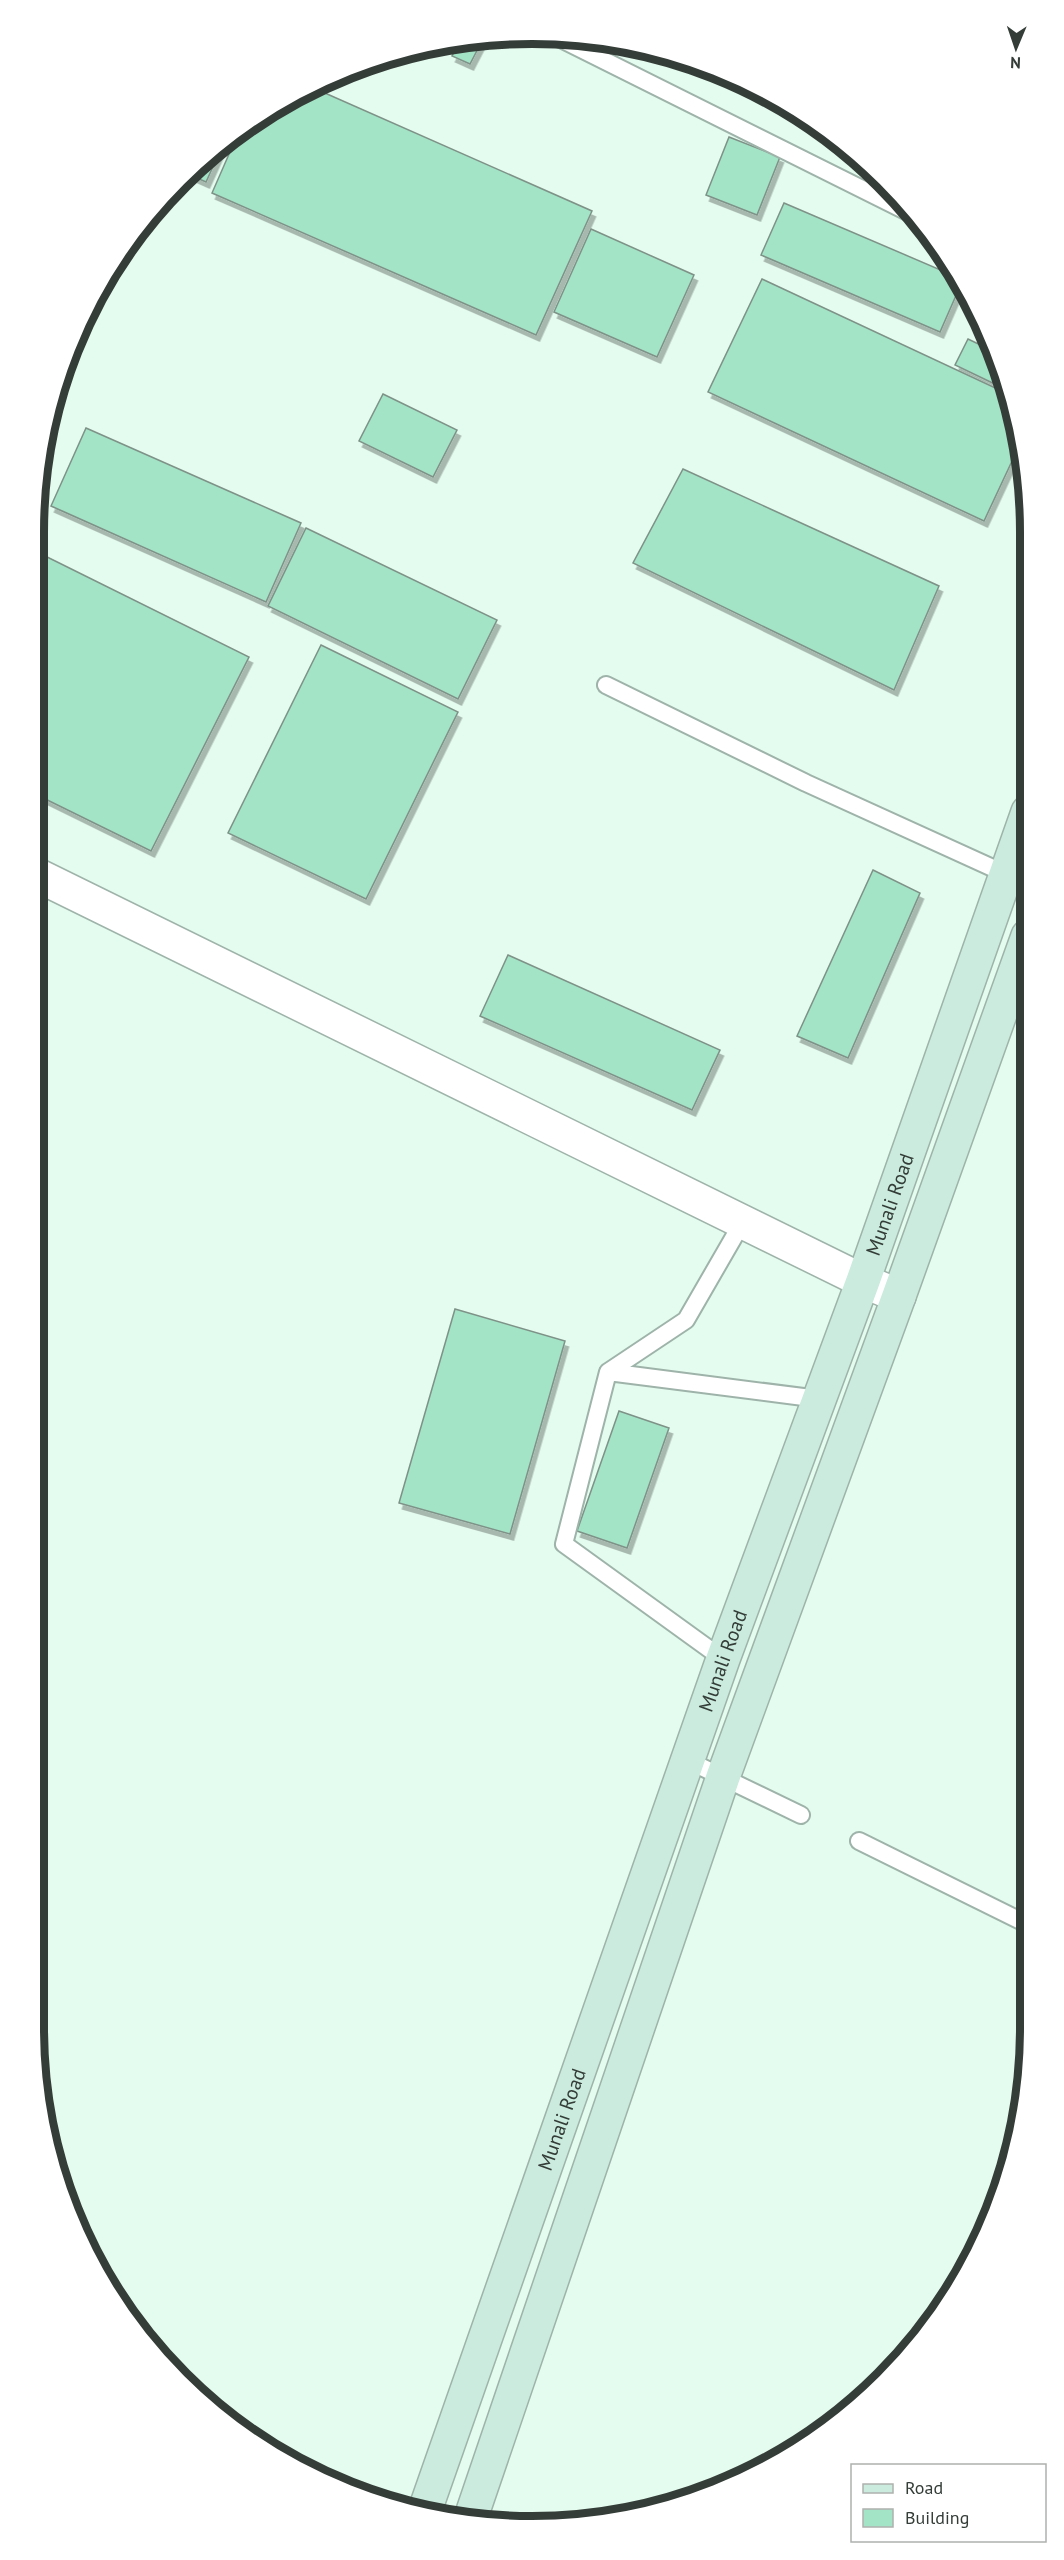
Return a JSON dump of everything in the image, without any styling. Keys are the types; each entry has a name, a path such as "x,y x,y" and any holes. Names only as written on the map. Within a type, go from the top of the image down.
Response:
{"main road":[{"name":"Munali Road","path":"427,2505 723,1659 863,1281 1017,879 1020,861"},
{"name":"Munali Road","path":"474,2513 723,1777 1020,958"}],"street":[{"path":"44,878 742,1222 899,1296"}],"lane":[{"path":"575,46 894,205"},
{"path":"606,685 806,783 1017,879"},
{"path":"723,1659 564,1544 608,1372 686,1320 742,1222"},
{"path":"608,1372 819,1399"},
{"path":"687,1760 801,1815"},
{"path":"859,1841 1020,1921"}],"building":[{"path":"479,47 470,64 452,56 455,50"},
{"path":"322,92 592,211 536,335 212,193 233,146 288,109"},
{"path":"729,137 780,157 757,215 706,195"},
{"path":"216,160 206,182 197,178"},
{"path":"784,203 945,272 957,292 940,332 761,255"},
{"path":"591,229 694,275 657,357 554,312"},
{"path":"762,279 999,390 1014,457 984,521 708,392"},
{"path":"968,339 984,346 998,386 955,365"},
{"path":"383,394 457,430 433,477 359,441"},
{"path":"86,428 301,523 266,602 51,506"},
{"path":"683,469 939,586 894,690 633,563"},
{"path":"306,528 497,620 458,699 268,606"},
{"path":"44,555 249,657 151,851 44,798"},
{"path":"321,645 458,712 366,899 228,833"},
{"path":"873,870 920,893 848,1058 797,1036"},
{"path":"508,955 720,1050 692,1110 480,1016"},
{"path":"455,1309 565,1341 510,1534 399,1503"},
{"path":"619,1411 669,1428 627,1548 577,1531"}]}
